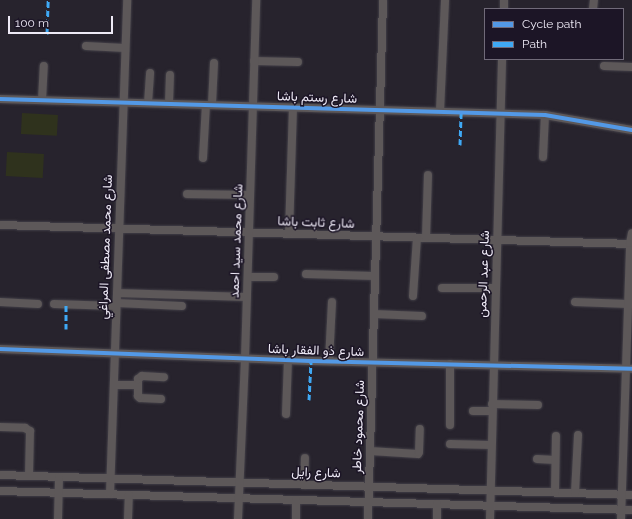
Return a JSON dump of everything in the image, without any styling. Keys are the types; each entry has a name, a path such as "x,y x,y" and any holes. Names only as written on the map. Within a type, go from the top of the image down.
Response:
{"street":[{"name":"شارع محمد مصطفى المراغي","path":"110,494 127,0"},
{"name":"شارع محمد سيد احمد","path":"238,519 248,277 256,0"},
{"name":"شارع محمود خاطر","path":"368,519 383,0"},
{"path":"440,111 445,0"},
{"path":"86,46 125,48"},
{"name":"شارع عبد الرحمن","path":"490,519 502,60"},
{"path":"254,61 298,62"},
{"path":"202,158 214,63"},
{"path":"42,100 44,66"},
{"path":"604,66 632,67"},
{"path":"148,103 150,72"},
{"path":"169,103 170,76"},
{"name":"شارع رستم باشا","path":"0,99 545,115 632,130"},
{"path":"289,234 293,107"},
{"path":"543,157 545,115"},
{"path":"426,238 428,175"},
{"path":"187,194 250,195"},
{"name":"شارع ثابت باشا","path":"0,226 631,244"},
{"path":"621,519 623,445 628,409 629,306 632,233"},
{"path":"413,296 417,238"},
{"path":"306,274 375,276"},
{"path":"248,277 274,277"},
{"path":"442,288 496,288"},
{"path":"117,293 247,298"},
{"path":"0,302 38,304"},
{"path":"329,361 332,302"},
{"path":"575,302 629,306"},
{"path":"54,304 182,306"},
{"path":"374,314 422,316"},
{"name":"شارع ذو الفقار باشا","path":"0,349 288,360 629,369"},
{"path":"286,414 288,360"},
{"path":"450,364 450,425"},
{"path":"161,400 140,398 136,394 137,386 138,379 142,376 164,377"},
{"path":"114,385 137,386"},
{"path":"473,411 492,408 538,405"},
{"path":"0,427 25,428 30,431 29,476"},
{"path":"370,452 418,454 420,429"},
{"path":"575,493 578,435"},
{"path":"554,492 556,436"},
{"path":"450,444 491,445"},
{"path":"623,445 632,446"},
{"path":"304,485 305,458"},
{"path":"537,459 556,460"},
{"name":"شارع رايل","path":"0,475 632,495"},
{"path":"58,519 60,477"},
{"path":"0,491 632,510"},
{"path":"500,506 501,491"},
{"path":"128,519 129,495"},
{"path":"296,500 296,519"},
{"path":"437,504 437,519"}],"green space":[{"path":"22,113 58,115 57,136 21,134"},
{"path":"7,152 44,154 43,178 6,176"}],"marked path":[{"path":"47,34 48,0"},
{"path":"460,145 461,112"},
{"path":"66,304 66,329"},
{"path":"309,400 311,361"}],"cycle path":[{"path":"0,99 545,115 632,130"},
{"path":"0,349 311,361 632,369"}]}
